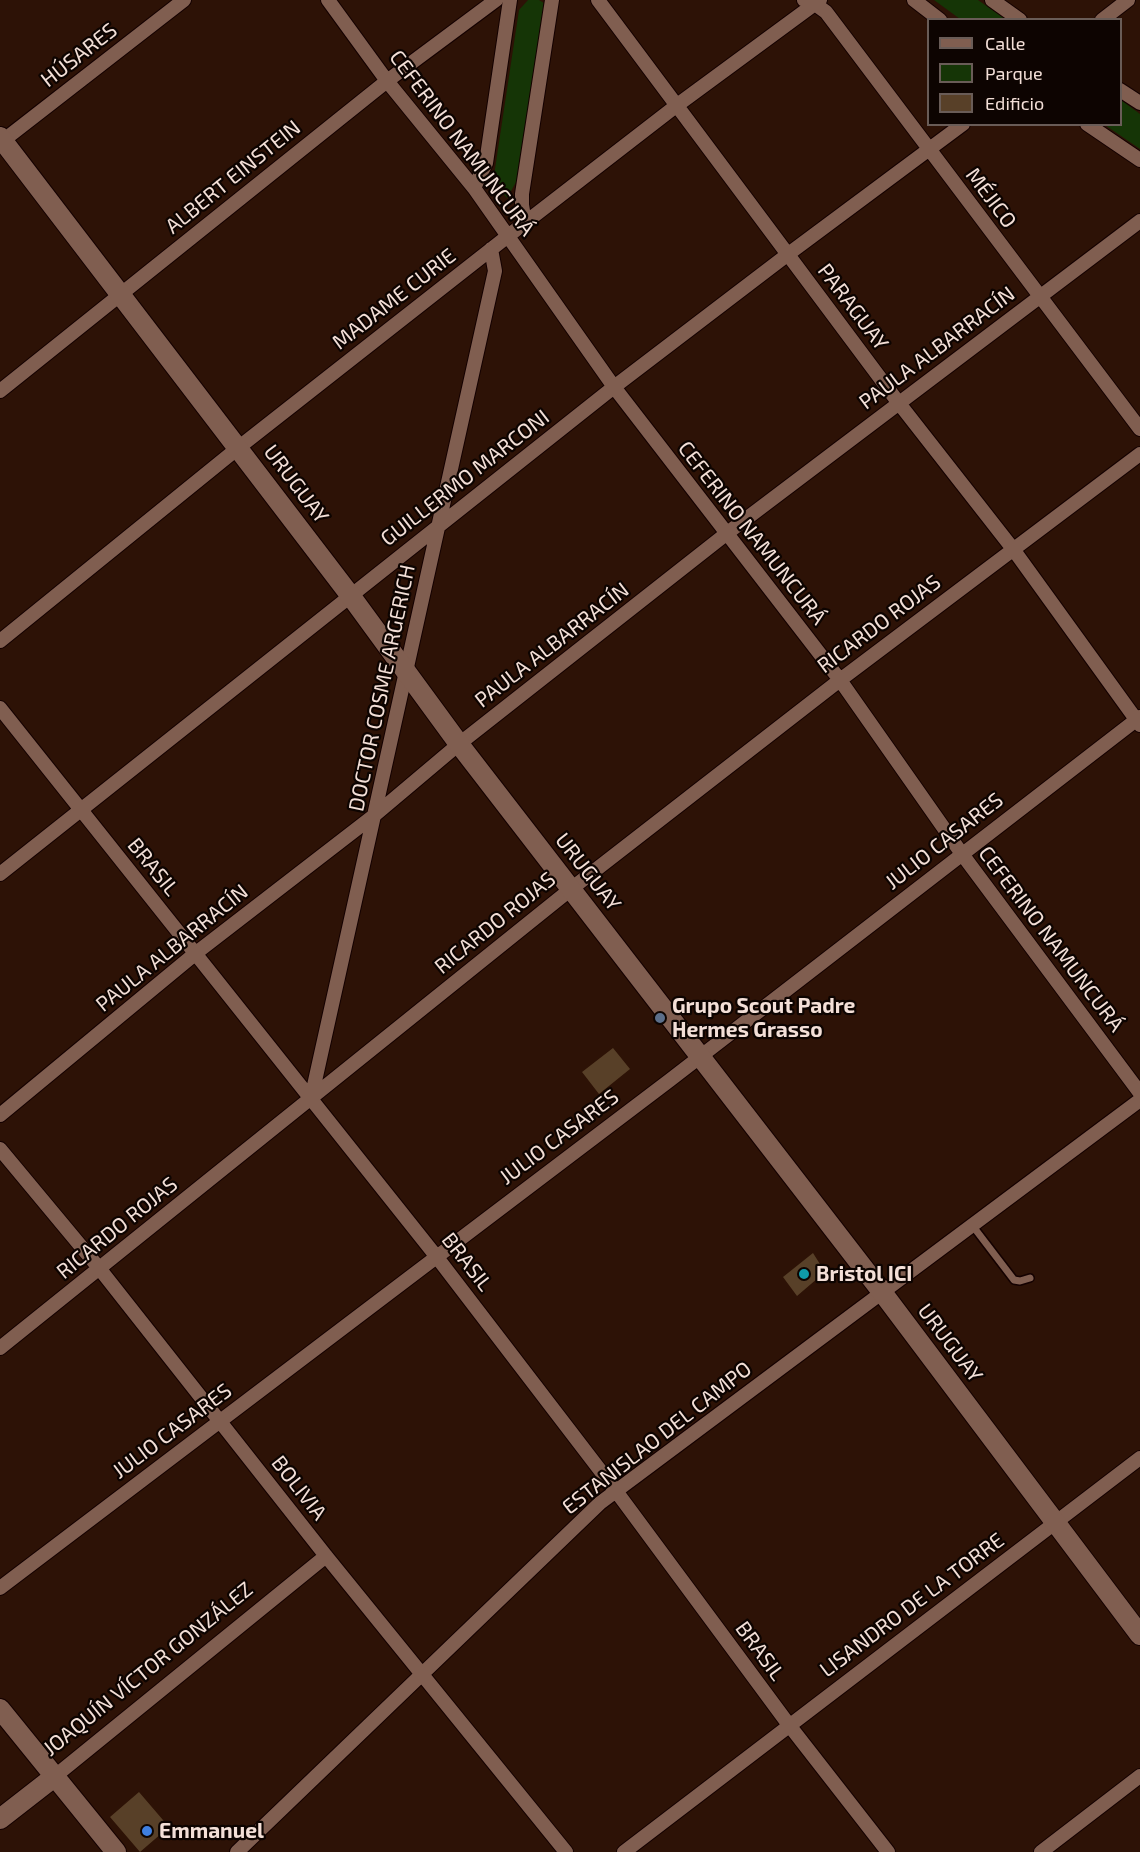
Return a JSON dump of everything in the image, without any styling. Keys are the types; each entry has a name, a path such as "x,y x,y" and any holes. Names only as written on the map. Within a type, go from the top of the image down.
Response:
{"street":[{"name":"HÚSARES","path":"1,140 184,0"},
{"name":"CEFERINO NAMUNCURÁ","path":"328,0 387,81 474,188 614,387 840,680 962,854 1140,1093"},
{"name":"ALBERT EINSTEIN","path":"0,391 387,81 496,0"},
{"path":"474,188 486,163 510,0"},
{"path":"525,223 522,194 552,0"},
{"name":"PARAGUAY","path":"598,0 787,255 1013,549 1139,720"},
{"path":"914,0 937,18"},
{"path":"992,0 1017,18"},
{"path":"1105,18 1128,0"},
{"name":"MADAME CURIE","path":"0,641 238,448 491,249 813,1"},
{"name":"MÉJICO","path":"813,1 826,12 1140,429"},
{"path":"1122,91 1140,103"},
{"name":"GUILLERMO MARCONI","path":"0,874 79,809 614,387 960,126"},
{"path":"1090,126 1140,160"},
{"name":"URUGUAY","path":"1,140 350,595 459,744 882,1292 1140,1635"},
{"name":"PAULA ALBARRACÍN","path":"0,1115 196,953 376,814 459,744 726,534 1140,221"},
{"name":"DOCTOR COSME ARGERICH","path":"311,1099 495,271 491,249"},
{"name":"RICARDO ROJAS","path":"0,1348 571,889 840,680 1140,454"},
{"name":"BRASIL","path":"0,708 436,1256 616,1491 789,1725 888,1852"},
{"name":"JULIO CASARES","path":"0,1588 670,1080 1139,720"},
{"name":"ESTANISLAO DEL CAMPO","path":"237,1852 600,1503 1140,1100"},
{"name":"BOLIVIA","path":"0,1149 99,1268 326,1556 566,1852"},
{"name":"LISANDRO DE LA TORRE","path":"624,1852 1140,1458"},
{"name":"JOAQUÍN VÍCTOR GONZÁLEZ","path":"0,1819 326,1556"},
{"path":"0,1709 116,1852"},
{"path":"1041,1852 1140,1776"}],"lane":[{"path":"972,1225 1014,1280 1030,1278"}],"green space":[{"path":"528,0 539,0 544,3 519,177 507,198 493,182 519,10"},
{"path":"934,0 978,0 1004,18 959,18"},
{"path":"1122,101 1140,114 1140,149 1106,126 1122,126"}],"building":[{"path":"613,1048 630,1069 599,1094 582,1072"},
{"name":"Bristol ICI","path":"813,1253 825,1272 797,1296 783,1277"},
{"path":"139,1792 169,1827 140,1852 110,1817"}],"place":[{"name":"Grupo Scout Padre Hermes Grasso","path":"660,1018"},
{"name":"Bristol ICI","path":"804,1274"},
{"name":"Emmanuel","path":"147,1831"}]}
